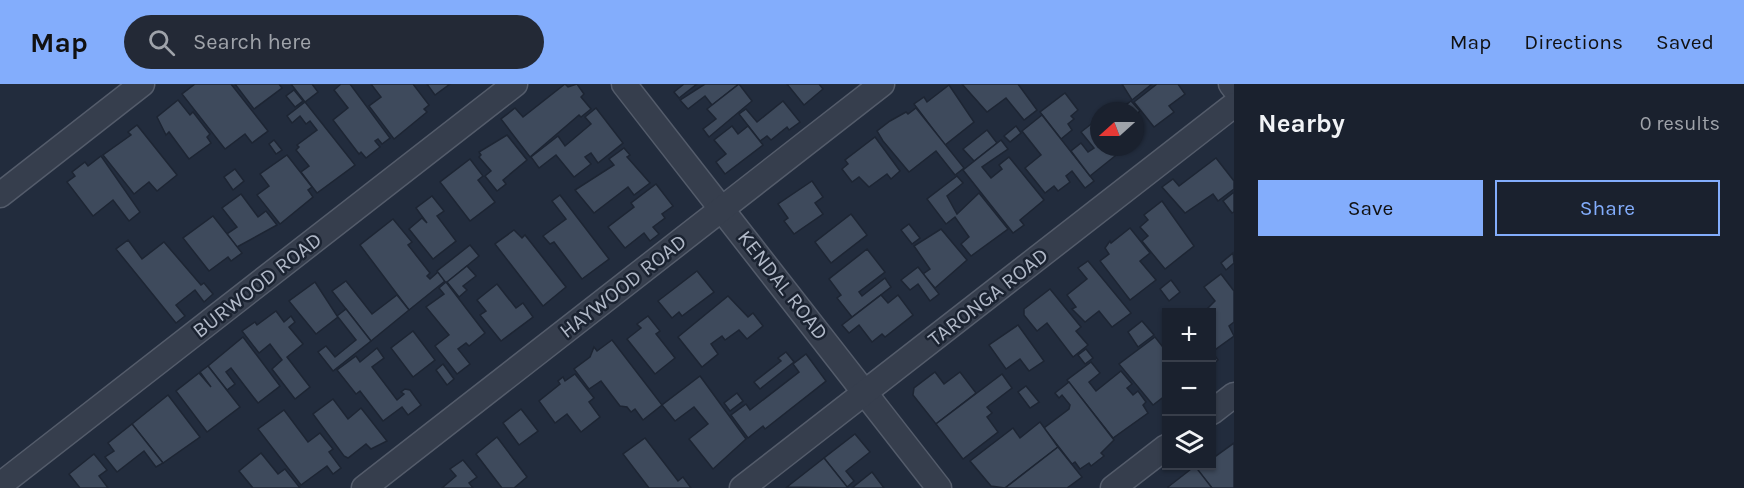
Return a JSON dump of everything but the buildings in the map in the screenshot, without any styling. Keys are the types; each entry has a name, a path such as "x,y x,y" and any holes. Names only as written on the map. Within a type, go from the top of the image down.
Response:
{"street":[{"path":"0,195 142,84"},
{"name":"BURWOOD ROAD","path":"0,485 515,84"},
{"name":"KENDAL ROAD","path":"624,84 723,208 939,488"},
{"name":"HAYWOOD ROAD","path":"364,488 882,84"},
{"path":"1231,84 1234,88"},
{"name":"TARONGA ROAD","path":"742,488 1234,105"},
{"path":"1216,409 1234,395"},
{"path":"1113,488 1162,451"}]}
